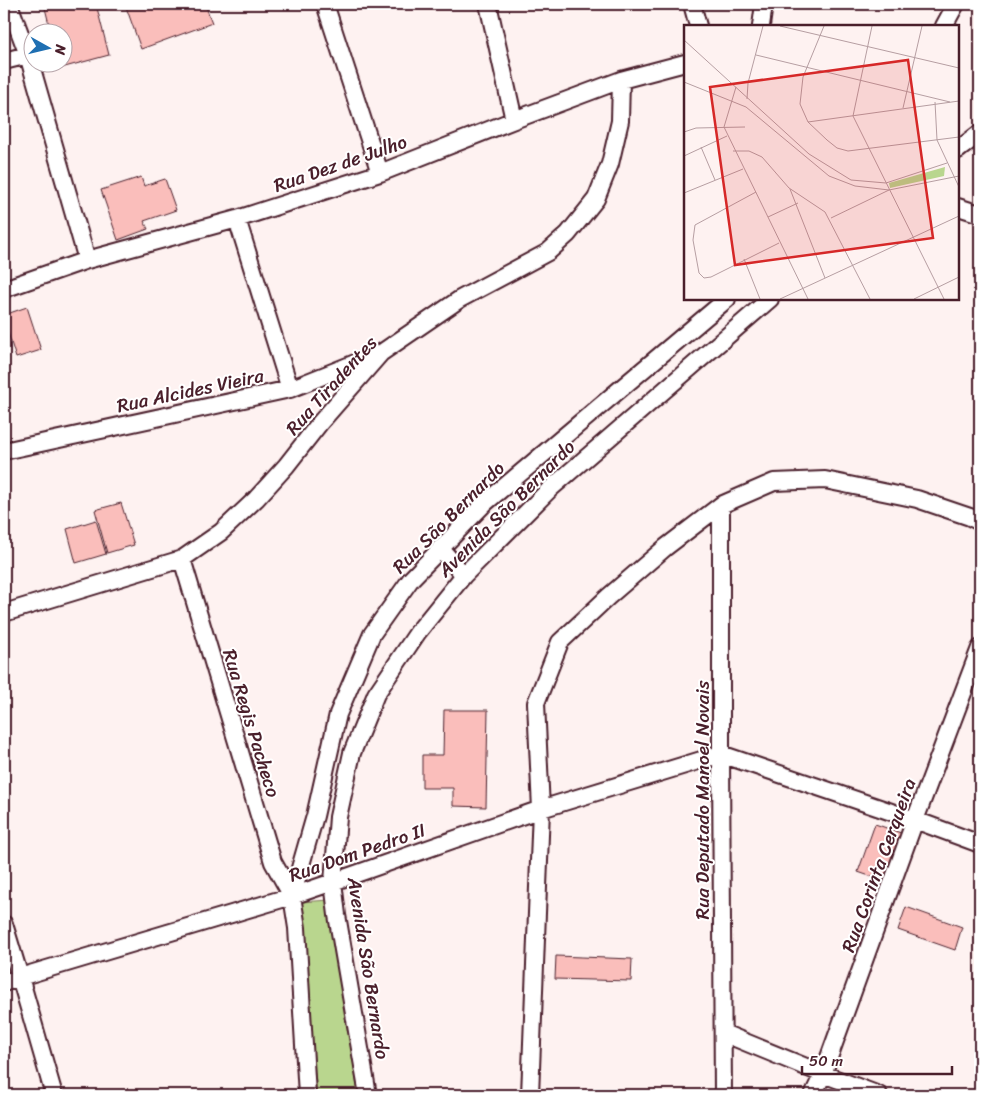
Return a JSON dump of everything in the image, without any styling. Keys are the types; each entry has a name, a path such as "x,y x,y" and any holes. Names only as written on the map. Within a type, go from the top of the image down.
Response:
{"street":[{"path":"9,4 22,39"},
{"path":"325,4 380,174"},
{"path":"488,4 514,120"},
{"path":"692,4 698,25"},
{"path":"761,25 764,4"},
{"path":"945,25 956,4"},
{"path":"4,61 22,56"},
{"name":"Rua Dez de Julho","path":"4,289 87,260 237,219 380,174 514,120 621,80 684,62"},
{"path":"33,72 87,260"},
{"name":"Rua Tiradentes","path":"4,613 182,559 221,532 256,499 381,353 460,299 548,252 568,234 596,200 610,164 620,121 621,80"},
{"path":"961,144 980,133"},
{"path":"959,208 980,214"},
{"path":"237,219 290,390"},
{"name":"Rua São Bernardo","path":"292,896 315,816 338,714 372,634 411,579 486,503 725,300"},
{"name":"Avenida São Bernardo","path":"368,1095 333,882 338,817 352,753 376,694 418,632 464,575 550,488 769,300"},
{"name":"Rua Alcides Vieira","path":"4,451 290,390 381,353"},
{"path":"530,1095 541,809 536,704 560,642 666,547 721,505 774,482 825,480 917,499 980,522"},
{"name":"Rua Deputado Manoel Novais","path":"721,505 723,1095"},
{"path":"440,548 464,575"},
{"name":"Rua Regis Pacheco","path":"182,559 273,862 292,896"},
{"name":"Rua Corinta Cerqueira","path":"813,1095 823,1074 915,820 980,648"},
{"path":"721,754 980,844"},
{"name":"Rua Dom Pedro II","path":"4,983 292,896 541,809 721,754"},
{"path":"292,896 296,928 307,1095"},
{"path":"4,924 54,1095"},
{"path":"723,1033 879,1095"}],"green space":[{"path":"330,900 358,1095 317,1095 301,902"}],"building":[{"path":"44,4 96,4 109,55 72,65 72,22 48,22"},
{"path":"125,4 205,4 212,23 141,49"},
{"path":"141,177 144,186 165,179 176,210 144,221 148,229 118,240 101,190"},
{"path":"27,307 41,350 16,358 4,315"},
{"path":"121,503 134,545 107,553 95,510"},
{"path":"96,520 106,554 76,563 67,529"},
{"path":"444,710 488,710 486,807 453,806 453,788 422,788 422,755 443,755"},
{"path":"875,824 901,833 884,881 858,872"},
{"path":"906,907 962,927 955,950 898,930"},
{"path":"556,956 632,959 631,981 555,979"}]}
